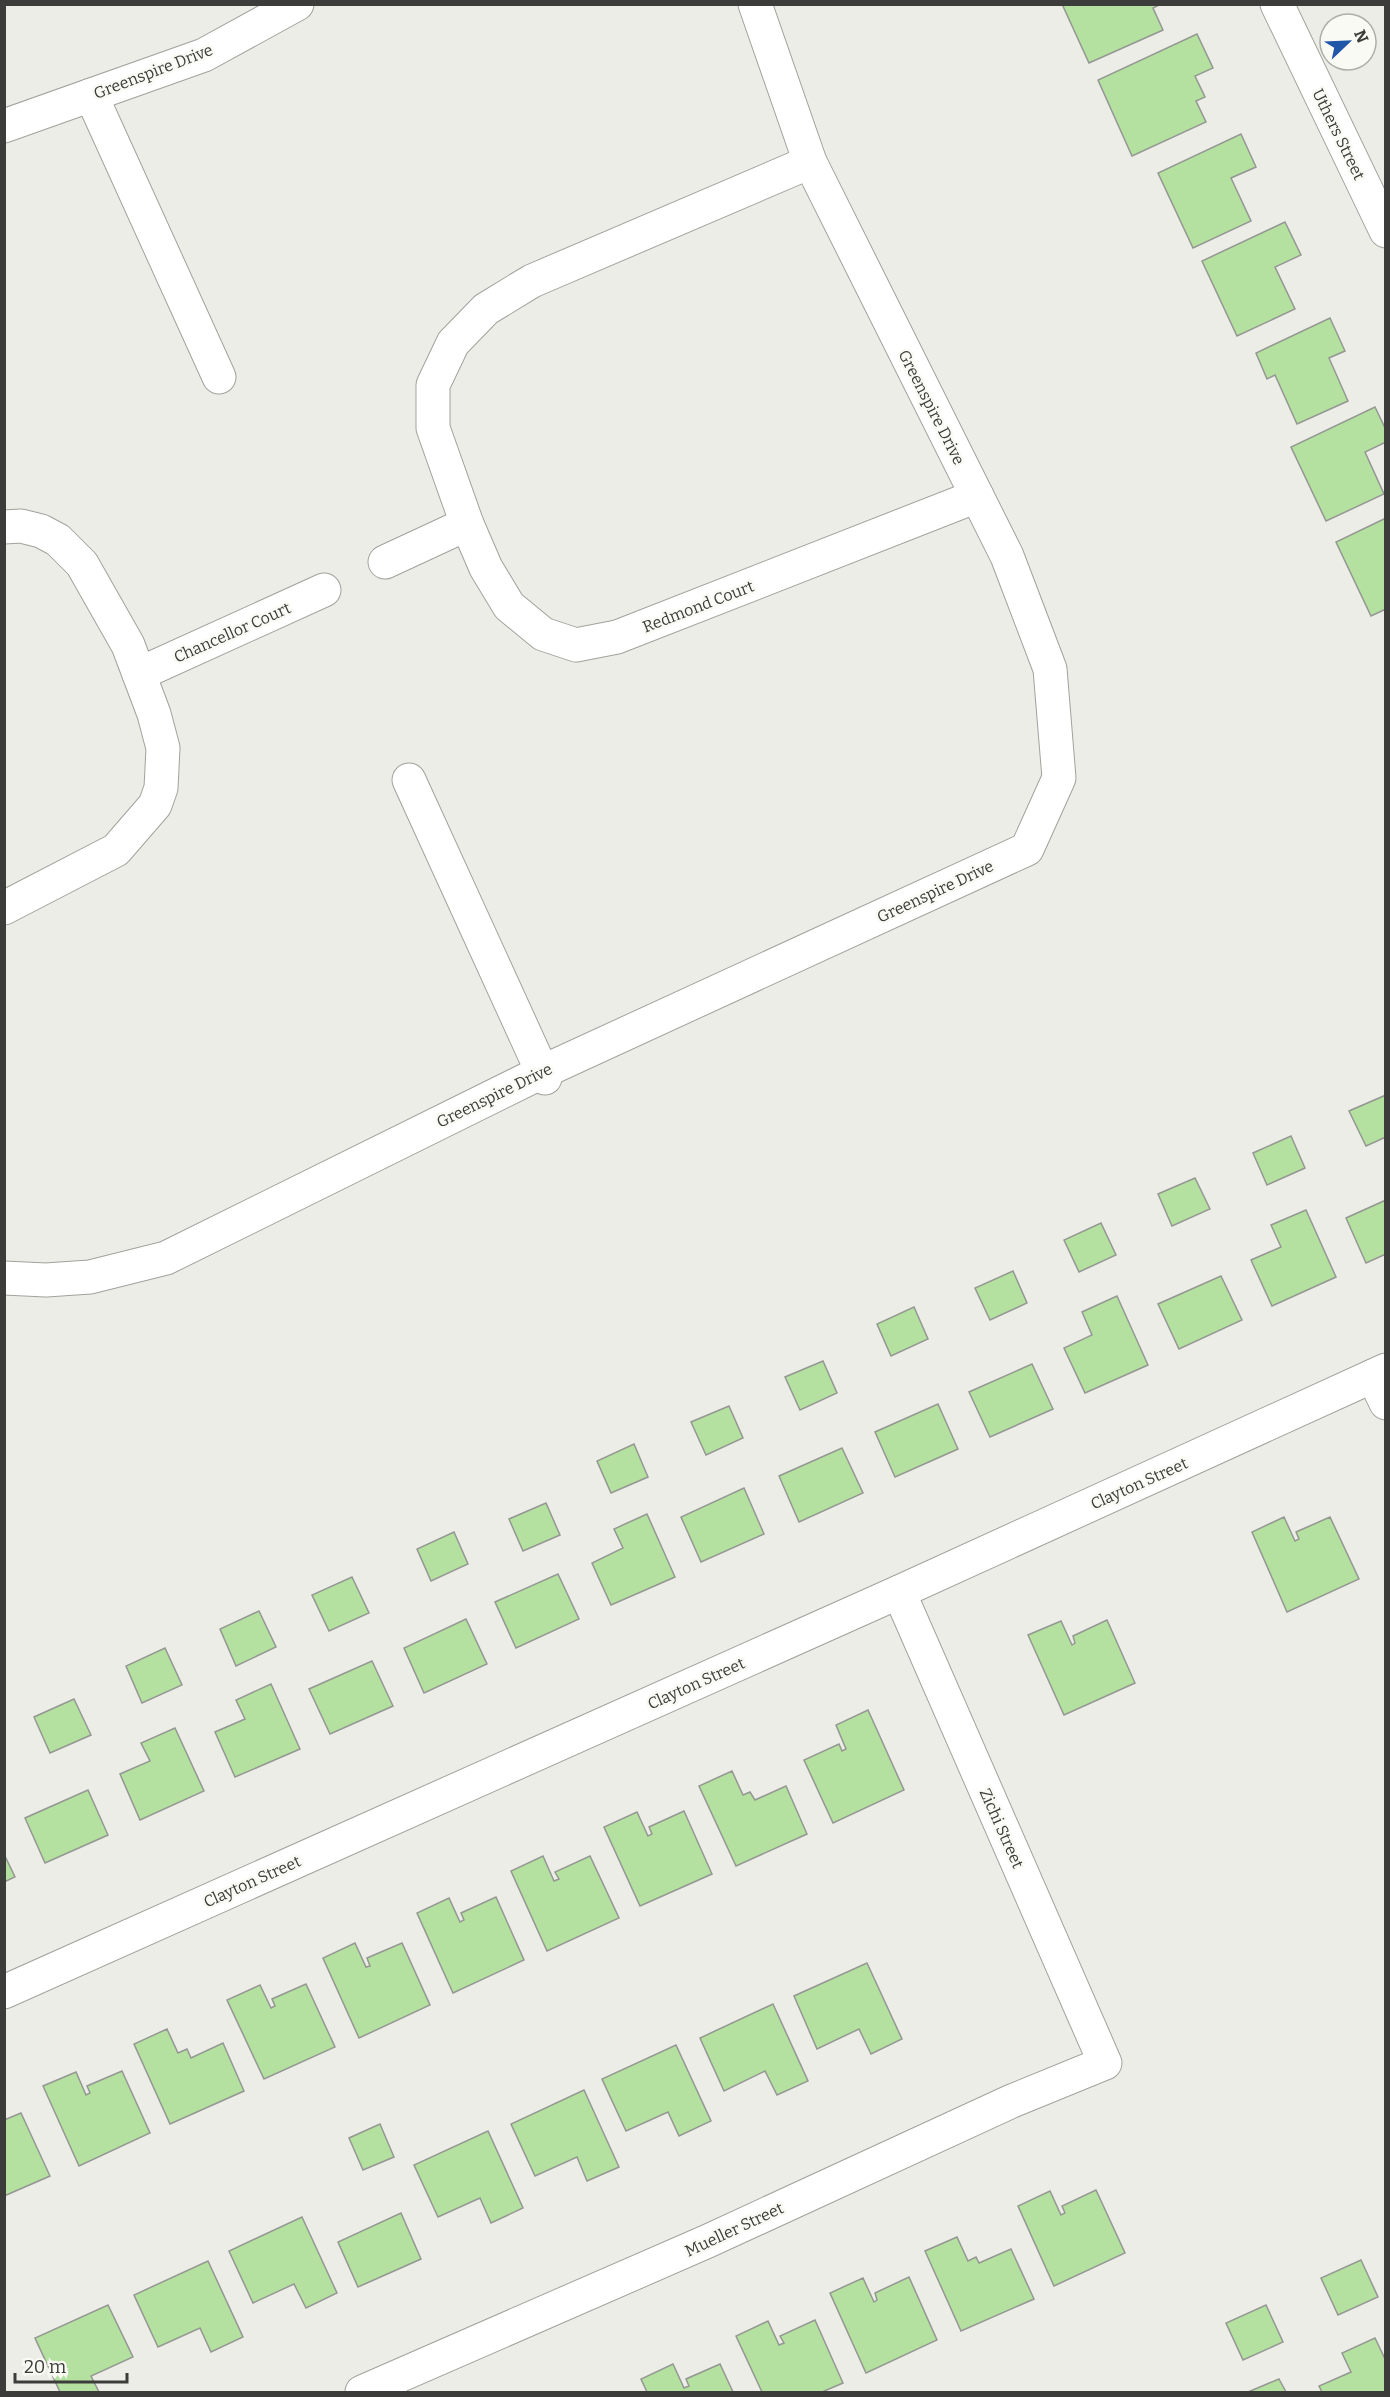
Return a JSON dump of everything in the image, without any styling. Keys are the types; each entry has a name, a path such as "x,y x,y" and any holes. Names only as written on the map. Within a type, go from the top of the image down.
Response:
{"street":[{"name":"Greenspire Drive","path":"4,126 204,55 297,4"},
{"name":"Greenspire Drive","path":"4,1278 46,1280 90,1276 166,1258 543,1075 1027,849 1059,778 1050,669 1007,556 810,162 755,4"},
{"name":"Uthers Street","path":"1278,4 1386,231"},
{"path":"90,95 219,376"},
{"name":"Redmond Court","path":"810,162 532,281 486,309 453,343 433,385 433,428 467,524 486,568 509,606 543,634 576,645 617,637 977,496"},
{"path":"385,562 467,524"},
{"path":"4,527 21,526 41,531 58,540 82,564 117,622 154,714 163,748 160,788 155,805 116,850 4,908"},
{"name":"Chancellor Court","path":"139,674 324,590"},
{"path":"409,780 543,1075"},
{"name":"Clayton Street","path":"4,1992 899,1592 1381,1383"},
{"name":"Zichi Street","path":"899,1592 1105,2063"},
{"name":"Mueller Street","path":"362,2392 708,2241 1012,2101 1105,2063"}],"building":[{"path":"1062,4 1161,4 1153,8 1163,30 1089,63"},
{"path":"1197,34 1213,68 1195,76 1205,97 1196,101 1206,122 1132,156 1098,80"},
{"path":"1241,134 1256,167 1231,178 1251,221 1193,248 1158,173"},
{"path":"1285,222 1301,255 1275,267 1295,309 1237,336 1202,261"},
{"path":"1330,318 1345,351 1329,358 1348,401 1297,424 1275,375 1267,379 1256,353"},
{"path":"1375,407 1386,430 1386,442 1365,452 1384,494 1326,521 1291,447"},
{"path":"1386,518 1386,609 1371,616 1336,542"},
{"path":"1386,1095 1386,1137 1366,1146 1349,1111"},
{"path":"1291,1136 1305,1168 1267,1185 1253,1153"},
{"path":"1195,1178 1210,1209 1172,1226 1158,1194"},
{"path":"1386,1200 1386,1254 1366,1263 1346,1218"},
{"path":"1306,1210 1336,1277 1272,1306 1251,1260 1281,1247 1271,1225"},
{"path":"1101,1223 1116,1255 1079,1272 1064,1240"},
{"path":"1013,1271 1027,1303 990,1320 975,1288"},
{"path":"1221,1276 1242,1320 1179,1349 1158,1304"},
{"path":"1117,1296 1148,1365 1085,1393 1064,1348 1092,1335 1082,1312"},
{"path":"914,1307 928,1339 891,1356 877,1324"},
{"path":"823,1361 837,1393 800,1410 785,1377"},
{"path":"1032,1364 1053,1409 990,1437 969,1392"},
{"path":"938,1404 958,1449 895,1477 875,1432"},
{"path":"729,1406 743,1438 706,1455 691,1422"},
{"path":"634,1444 648,1477 611,1493 597,1461"},
{"path":"842,1448 863,1493 799,1522 779,1476"},
{"path":"744,1488 764,1534 701,1562 681,1517"},
{"path":"546,1503 560,1535 523,1551 509,1519"},
{"path":"647,1514 675,1577 611,1605 592,1563 623,1548 614,1529"},
{"path":"1284,1517 1295,1541 1299,1539 1296,1532 1330,1517 1359,1579 1287,1612 1252,1532"},
{"path":"454,1532 468,1564 431,1581 417,1549"},
{"path":"558,1574 579,1619 516,1648 495,1602"},
{"path":"352,1577 369,1613 329,1631 312,1595"},
{"path":"259,1611 276,1647 236,1666 220,1629"},
{"path":"466,1619 487,1664 424,1693 404,1648"},
{"path":"1107,1620 1135,1683 1064,1715 1028,1635 1061,1621 1072,1645 1075,1643 1073,1636"},
{"path":"165,1648 182,1685 142,1703 126,1666"},
{"path":"372,1661 393,1706 330,1734 309,1689"},
{"path":"271,1684 300,1749 235,1777 215,1732 245,1719 236,1700"},
{"path":"74,1699 91,1735 50,1753 34,1717"},
{"path":"868,1710 904,1790 833,1823 804,1760 839,1744 842,1751 846,1749 836,1725"},
{"path":"175,1728 204,1791 140,1820 120,1774 150,1761 141,1743"},
{"path":"732,1771 743,1795 750,1792 755,1800 786,1786 807,1834 736,1866 699,1786"},
{"path":"88,1790 108,1835 45,1863 25,1818"},
{"path":"684,1811 712,1874 640,1906 604,1827 637,1812 648,1836 652,1834 649,1827"},
{"path":"4,1854 15,1877 4,1882"},
{"path":"543,1856 554,1881 559,1879 555,1872 590,1856 619,1918 547,1951 511,1871"},
{"path":"496,1897 524,1960 453,1993 417,1913 449,1898 460,1922 464,1920 461,1913"},
{"path":"355,1943 366,1967 370,1966 367,1958 402,1943 430,2005 359,2038 323,1958"},
{"path":"867,1963 902,2039 871,2054 859,2029 817,2049 794,1996"},
{"path":"306,1984 335,2047 264,2079 227,2000 260,1985 271,2008 275,2006 272,1999"},
{"path":"773,2004 808,2081 777,2095 765,2071 724,2091 700,2038"},
{"path":"167,2029 178,2053 187,2049 191,2058 223,2043 244,2091 170,2124 134,2044"},
{"path":"676,2045 711,2121 679,2136 668,2112 626,2131 602,2079"},
{"path":"122,2071 150,2133 79,2166 43,2086 76,2072 86,2095 90,2093 87,2086"},
{"path":"584,2090 619,2167 587,2181 577,2157 535,2176 511,2124"},
{"path":"21,2113 50,2176 4,2196 4,2120"},
{"path":"380,2124 394,2157 363,2170 349,2138"},
{"path":"488,2131 523,2208 491,2223 480,2198 438,2217 414,2165"},
{"path":"1096,2190 1125,2253 1054,2286 1018,2206 1050,2191 1061,2215 1065,2213 1062,2206"},
{"path":"401,2213 421,2259 358,2287 338,2242"},
{"path":"302,2217 337,2293 306,2308 294,2284 253,2303 229,2251"},
{"path":"957,2237 968,2261 976,2257 979,2263 1011,2249 1034,2299 961,2331 925,2251"},
{"path":"1361,2260 1378,2297 1338,2315 1321,2278"},
{"path":"208,2261 243,2337 211,2352 200,2328 158,2347 134,2295"},
{"path":"909,2277 937,2340 866,2373 830,2293 863,2278 874,2302 877,2300 875,2293"},
{"path":"108,2305 133,2357 91,2376 99,2392 60,2392 35,2338"},
{"path":"1266,2305 1283,2342 1243,2360 1226,2323"},
{"path":"815,2320 843,2383 822,2392 762,2392 736,2336 768,2321 779,2345 784,2343 780,2336"},
{"path":"1375,2338 1386,2361 1386,2392 1322,2392 1319,2386 1351,2372 1342,2353"},
{"path":"673,2364 684,2388 689,2386 686,2379 720,2364 733,2392 647,2392 641,2379"},
{"path":"1279,2379 1286,2392 1248,2392"}]}
